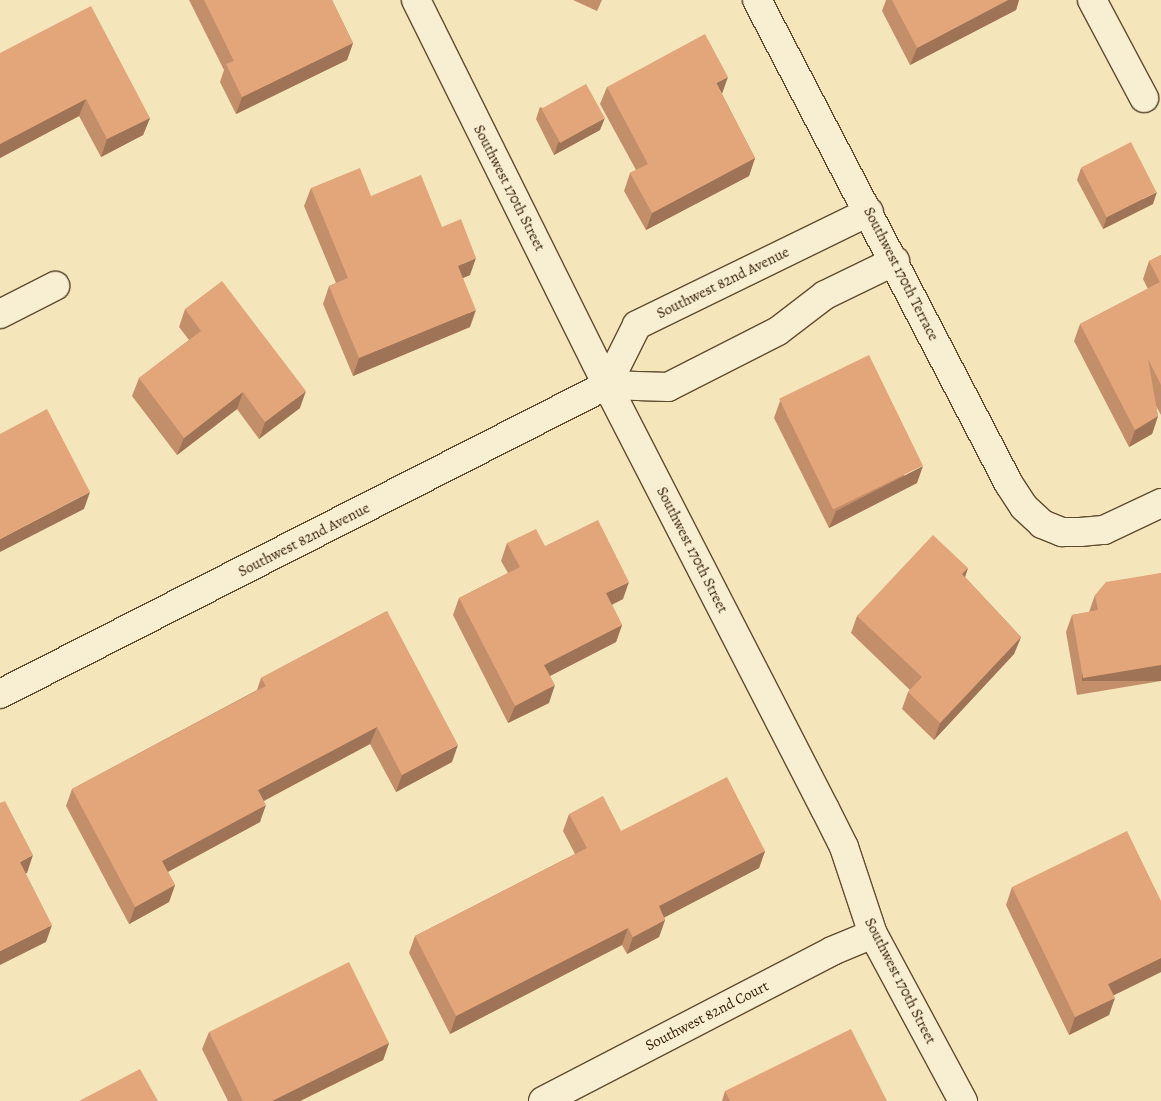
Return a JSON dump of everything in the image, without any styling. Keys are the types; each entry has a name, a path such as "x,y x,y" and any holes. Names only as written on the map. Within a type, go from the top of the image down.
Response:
{"street":[{"name":"Southwest 170th Street","path":"416,0 607,385 840,840 873,934 963,1101"},
{"name":"Southwest 170th Terrace","path":"757,0 895,261 1009,484 1024,507 1042,524 1062,532 1104,530 1161,503"},
{"path":"1092,0 1144,98"},
{"name":"Southwest 82nd Avenue","path":"607,385 637,325 869,212"},
{"name":"Southwest 82nd Avenue","path":"0,694 607,385 668,387 778,332 825,295 895,261"},
{"path":"0,314 55,286"},
{"name":"Southwest 82nd Court","path":"543,1101 823,956 873,934"}],"building":[{"path":"204,0 332,0 353,43 242,97 226,64 234,61"},
{"path":"892,0 1008,0 917,48"},
{"path":"91,6 150,118 107,139 86,99 0,144 0,53"},
{"path":"705,34 728,77 716,83 755,158 652,213 630,173 648,164 607,87"},
{"path":"586,84 605,118 560,143 541,109"},
{"path":"1131,142 1156,192 1107,217 1081,167"},
{"path":"360,168 371,196 421,175 442,227 461,219 476,258 458,266 476,310 359,358 329,286 348,278 311,188"},
{"path":"1161,255 1161,385 1148,359 1158,416 1135,430 1080,324 1160,282 1149,261"},
{"path":"222,281 306,391 265,422 243,392 184,438 139,378 201,331 185,309"},
{"path":"869,355 923,466 833,509 779,399"},
{"path":"47,409 90,492 0,539 0,434"},
{"path":"598,520 629,582 606,593 622,625 544,665 555,685 515,706 459,598 520,567 507,543 536,529 545,546"},
{"path":"933,535 968,568 962,574 1021,637 940,723 908,692 922,677 857,616"},
{"path":"1161,573 1161,665 1083,678 1072,615 1098,610 1095,595 1106,582"},
{"path":"387,611 458,745 402,775 377,727 258,790 266,805 162,861 175,885 135,907 72,789 266,686 261,678"},
{"path":"727,777 765,851 659,906 665,920 633,937 628,928 456,1016 415,936 587,848 569,814 603,796 621,831"},
{"path":"5,801 33,855 20,862 52,925 0,951 0,803"},
{"path":"1127,831 1161,901 1161,958 1108,984 1115,998 1075,1017 1012,887"},
{"path":"349,962 389,1043 272,1101 243,1101 209,1032"},
{"path":"851,1029 887,1101 730,1101 725,1091"},
{"path":"140,1069 158,1101 79,1101"}]}
